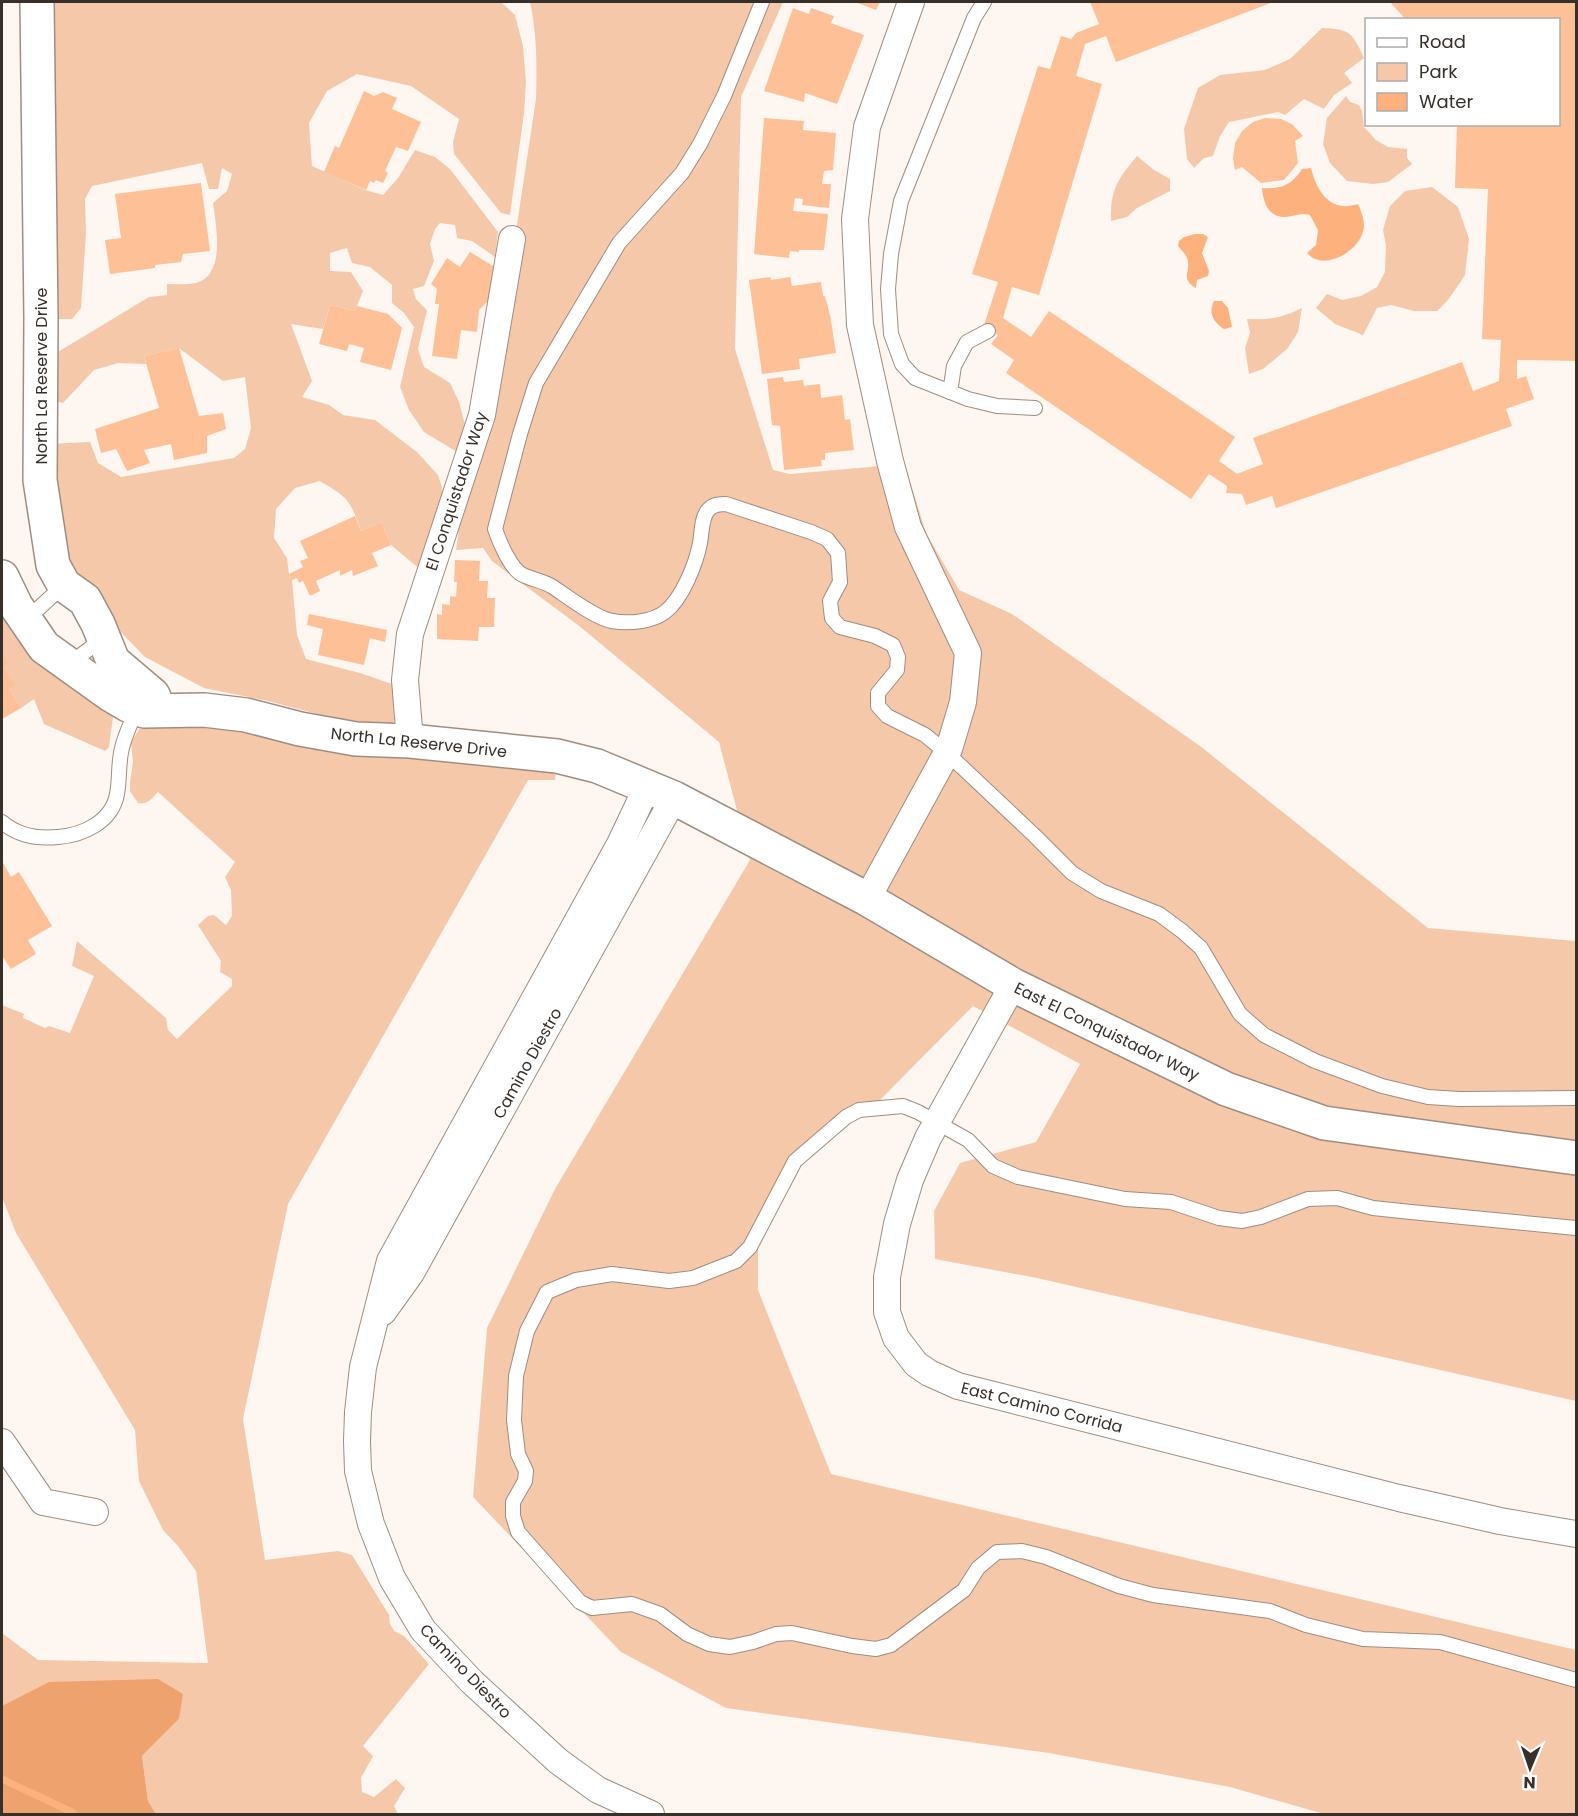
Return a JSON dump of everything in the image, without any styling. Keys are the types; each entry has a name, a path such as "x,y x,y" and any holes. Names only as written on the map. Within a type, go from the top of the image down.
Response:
{"street":[{"name":"North La Reserve Drive","path":"37,2 41,271 40,480 53,565 64,585 85,600 98,624 113,661 153,695 147,709"},
{"path":"867,899 947,753 963,702 968,653 908,527 890,461 860,325 855,219 867,128 911,2"},
{"name":"El Conquistador Way","path":"410,741 405,680 410,634 482,415 512,239"},
{"name":"North La Reserve Drive","path":"2,577 26,620 45,647 111,695 147,709 204,710 246,715 300,729 356,739 410,741 557,756 597,766 660,793"},
{"name":"East El Conquistador Way","path":"660,793 867,899 1012,985 1226,1089 1324,1123 1576,1158"},
{"name":"Camino Diestro","path":"651,1815 598,1790 558,1761 472,1682 423,1630 392,1578 371,1524 358,1471 357,1441 363,1367 374,1325 411,1273 660,793"},
{"name":"East Camino Corrida","path":"1012,985 937,1122 902,1202 887,1278 887,1312 896,1338 916,1364 929,1373 958,1386 1388,1495 1500,1521 1576,1534"},
{"path":"2,1442 43,1503 95,1512"}],"lane":[{"path":"762,2 724,96 700,144 682,173 619,243 536,383 495,529 499,542 520,574 549,584 585,608 611,621 640,622 665,612 685,587 700,545 703,520 709,509 718,503 827,539 838,553 840,582 830,601 832,618 840,627 875,636 893,645 898,657 897,670 878,693 878,706 887,716 925,735 947,753 1072,873 1101,891 1159,914 1189,936 1201,948 1240,1014 1264,1035 1315,1061 1382,1086 1428,1097 1576,1098"},
{"path":"984,2 969,29 901,201 891,254 888,289 891,334 903,364 915,378 968,399 997,405 1035,408"},
{"path":"950,392 954,366 967,342 988,331"},
{"path":"26,620 64,585"},
{"path":"69,664 104,638"},
{"path":"2,822 11,830 46,838 70,836 91,828 102,820 111,810 117,796 122,748 147,709"},
{"path":"1576,1228 1373,1208 1337,1198 1308,1199 1261,1217 1242,1221 1219,1218 1171,1202 1125,1199 1018,1177 993,1166 968,1140 903,1106 859,1110 846,1117 795,1161 750,1247 736,1260 693,1278 669,1281 612,1275 576,1280 547,1292 527,1331 516,1376 514,1420 518,1454 526,1471 525,1480 513,1502 513,1516 518,1532 580,1602 592,1608 632,1604 660,1614 687,1634 709,1644 730,1647 776,1634 792,1633 876,1649 891,1645 964,1590 978,1568 997,1552 1022,1551 1046,1557 1119,1586 1153,1595 1270,1611 1306,1625 1363,1639 1440,1642 1576,1680"}],"green space":[{"path":"43,2 501,2 515,15 523,46 526,82 510,215 501,213 454,154 453,142 459,119 411,86 357,74 327,91 309,123 312,166 365,190 383,195 398,178 415,150 435,157 450,169 498,232 495,257 472,241 457,238 455,225 440,223 435,229 430,244 434,261 424,286 413,289 416,299 427,310 418,349 424,367 450,383 459,402 466,428 457,452 424,432 409,410 400,387 414,327 404,313 392,303 392,285 370,267 352,263 347,248 330,253 330,271 351,272 363,291 355,311 330,305 323,329 291,324 312,381 302,397 329,405 343,415 375,420 417,452 438,475 445,497 421,570 391,545 381,522 361,531 347,500 320,481 295,488 276,509 274,538 287,558 292,580 297,635 306,659 392,684 396,715 392,726 333,718 264,700 204,688 145,657 116,627 65,562 46,444 90,442 98,463 121,477 234,458 245,449 251,428 245,377 223,381 179,348 144,356 146,364 118,363 94,370 63,403 52,400 48,358 149,297 167,295 167,284 196,283 212,270 217,249 213,203 227,191 232,174 222,168 218,189 209,189 202,163 92,186 85,199 86,233 81,308 72,319 48,319"},
{"path":"530,2 783,2 741,97 735,349 773,470 790,474 904,462 926,533 959,590 1012,614 1200,746 1428,928 1576,941 1576,1401 1037,1278 935,1259 934,1211 960,1163 1036,1142 1080,1064 973,1006 876,1104 789,1157 758,1236 758,1290 831,1474 1576,1650 1576,1814 1324,1814 1230,1787 1049,1753 726,1708 621,1652 473,1497 487,1328 555,1189 750,860 719,742 578,625 492,561 483,548 456,550 460,522 484,443 536,99 536,50"},
{"path":"1322,28 1345,31 1357,43 1364,58 1344,73 1352,83 1334,95 1324,109 1304,99 1285,115 1278,112 1229,122 1220,136 1213,156 1204,158 1194,168 1187,159 1184,129 1198,88 1220,75 1265,70 1290,59"},
{"path":"1346,96 1350,102 1359,105 1364,127 1376,140 1388,147 1407,149 1407,158 1412,164 1388,182 1373,184 1347,181 1330,163 1323,144 1327,118"},
{"path":"1137,156 1170,179 1170,191 1137,208 1127,217 1111,221 1116,185"},
{"path":"1432,187 1458,207 1469,239 1465,275 1448,300 1437,311 1414,311 1391,305 1377,308 1363,335 1335,324 1316,308 1327,294 1342,300 1361,296 1377,287 1385,272 1386,245 1383,230 1390,206 1405,191"},
{"path":"1302,308 1298,332 1287,349 1263,369 1249,374 1245,348 1250,333 1247,319 1275,318"},
{"path":"2,592 114,710 109,747 105,751 44,724 34,699 21,708 9,689 14,686 3,667 7,664 2,654"},
{"path":"211,723 454,759 556,771 555,780 528,780 288,1204 243,1419 265,1560 338,1551 352,1555 389,1615 394,1631 404,1636 429,1664 363,1746 373,1756 361,1778 362,1792 374,1797 396,1779 405,1788 394,1806 398,1814 156,1814 148,1801 142,1756 179,1719 11,1702 2,1706 2,1633 38,1660 208,1663 196,1571 163,1530 139,1481 135,1430 16,1233 2,1197 2,1005 24,1014 23,1018 45,1028 49,1026 70,1033 94,976 72,966 77,941 166,1018 168,1030 177,1039 232,986 232,979 220,972 221,961 198,925 208,916 214,915 226,925 232,916 231,890 225,877 235,862 158,792 150,800 138,803 130,791 133,762 131,743 139,729 152,724"}],"shaded area":[{"path":"158,1679 183,1694 179,1719 142,1756 148,1801 156,1814 2,1814 2,1706 49,1682"}],"water":[{"path":"1311,168 1317,185 1326,198 1340,206 1358,204 1363,218 1362,236 1357,244 1350,251 1332,260 1314,259 1307,253 1316,245 1318,230 1310,215 1280,217 1271,212 1264,199 1262,188 1275,188 1290,183 1302,169"},
{"path":"1195,234 1208,237 1202,253 1209,271 1208,276 1197,280 1196,288 1188,281 1187,258 1178,246 1179,241 1184,237"},
{"path":"1214,301 1222,301 1228,308 1232,327 1224,329 1214,320 1211,309"}],"building":[{"path":"855,2 880,2 876,10"},
{"path":"1090,2 1273,2 1116,62 1106,36 1085,44 1076,76 1102,84 1039,295 1012,287 1003,318 1031,337 1049,311 1235,437 1219,461 1237,474 1263,464 1253,438 1462,362 1473,391 1499,381 1501,340 1482,339 1488,189 1455,188 1457,126 1560,126 1560,18 1404,18 1390,2 1576,2 1576,361 1517,360 1517,379 1526,376 1534,399 1506,409 1512,426 1276,508 1272,496 1246,505 1242,494 1226,493 1227,486 1209,474 1191,499 1006,373 1014,360 991,344 998,335 984,325 998,282 972,274 1038,66 1050,69 1061,36 1071,39 1076,33 1099,24"},
{"path":"793,8 809,14 811,8 834,16 831,23 864,35 837,104 805,93 804,102 764,91"},
{"path":"364,91 374,96 383,92 397,98 392,109 421,122 408,151 396,147 385,171 388,173 383,183 376,180 374,183 370,181 366,190 324,172 335,146 339,148"},
{"path":"764,118 804,121 803,130 836,133 833,170 824,171 822,184 831,184 829,208 802,205 803,199 795,198 793,211 828,214 824,250 790,251 789,258 754,254"},
{"path":"1265,118 1281,119 1292,124 1303,136 1295,141 1298,163 1284,180 1261,183 1242,167 1235,170 1233,159 1235,143 1242,131 1253,122"},
{"path":"201,183 210,251 183,254 181,262 155,265 155,268 110,274 105,240 121,238 115,194"},
{"path":"470,252 493,266 493,296 479,310 477,332 461,330 457,359 432,356 439,304 435,304 437,289 431,284 447,258 460,267"},
{"path":"770,277 771,280 790,277 792,286 821,282 830,315 836,353 799,359 800,369 762,374 749,280"},
{"path":"330,305 355,311 357,306 388,314 402,328 391,370 360,362 364,348 349,344 347,351 319,344"},
{"path":"179,348 199,416 223,413 226,429 207,436 207,453 174,460 171,444 144,450 150,463 127,471 116,449 101,453 95,429 159,408 144,356"},
{"path":"783,377 784,382 803,380 804,386 820,384 821,398 842,395 845,420 850,419 854,450 825,453 825,460 821,460 822,466 784,470 780,426 772,425 767,379"},
{"path":"355,516 361,531 381,522 391,545 372,553 378,566 353,576 352,570 340,576 340,570 316,581 320,591 310,596 303,581 299,583 297,578 292,580 289,574 303,567 300,561 308,558 300,541"},
{"path":"455,560 480,561 479,581 488,581 487,598 495,598 494,627 479,627 478,641 437,639 437,614 442,615 442,604 450,605 450,596 456,597"},
{"path":"309,614 387,630 385,642 370,638 364,665 318,655 323,629 307,625"},
{"path":"2,654 8,664 3,667 15,686 9,689 21,708 2,719"},
{"path":"2,861 11,877 19,872 52,926 28,940 36,954 11,969 2,956"}],"waterway":[{"path":"2,1779 74,1814"}]}
